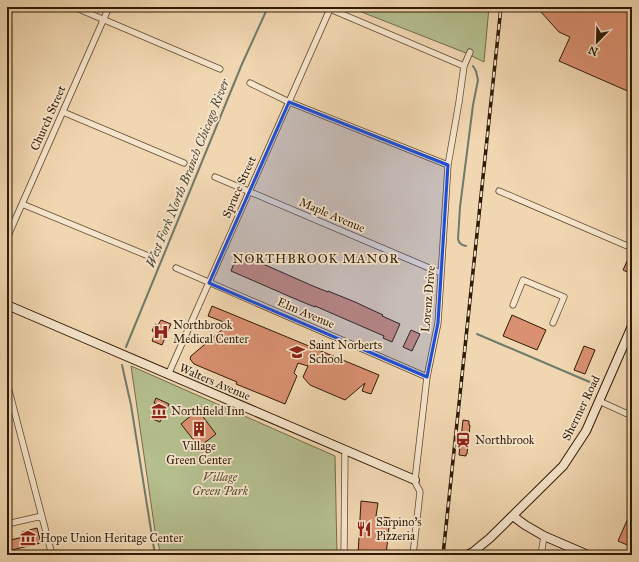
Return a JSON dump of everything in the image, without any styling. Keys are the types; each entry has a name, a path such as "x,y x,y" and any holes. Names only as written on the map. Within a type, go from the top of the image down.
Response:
{"street":[{"path":"7,11 12,7"},
{"path":"74,7 220,69"},
{"name":"Church Street","path":"7,238 109,7"},
{"name":"Spruce Street","path":"168,375 330,9 464,66"},
{"name":"Lorenz Drive","path":"413,555 420,492 415,480 428,377 438,323 448,165 464,66 470,52"},
{"path":"250,83 289,102 448,165"},
{"path":"63,112 184,163"},
{"name":"Maple Avenue","path":"215,177 441,273"},
{"path":"499,191 632,248"},
{"path":"22,204 146,255"},
{"name":"Elm Avenue","path":"176,268 428,377"},
{"path":"512,305 523,280 564,297 553,323"},
{"name":"Walters Avenue","path":"7,305 415,480"},
{"name":"Shermer Road","path":"467,555 485,543 563,466 586,431 632,326"},
{"path":"7,383 52,555"},
{"path":"599,401 632,416"},
{"path":"344,555 345,450"},
{"path":"7,524 42,516"},
{"path":"513,516 544,536 588,555"},
{"path":"541,555 544,536"}],"highlighted area":[{"path":"289,102 448,165 438,323 427,377 209,283"}],"green space":[{"path":"355,7 489,7 484,62 466,53 359,11"},
{"name":"Village Green Park","path":"131,366 335,456 337,555 161,555 155,531"}],"building":[{"path":"539,7 632,7 632,93 559,61 570,37 559,32 541,12"},
{"path":"238,253 313,286 355,302 400,324 392,342 383,338 384,336 231,271"},
{"path":"628,259 632,260 632,274 623,270"},
{"path":"212,306 379,375 371,394 362,391 365,383 345,400 310,385 303,377 308,366 298,363 294,373 297,376 285,404 236,384 237,382 194,364 190,359 191,356 229,324 208,316"},
{"path":"512,315 546,330 537,350 503,336"},
{"name":"Northbrook Medical Center","path":"161,320 171,324 162,345 152,341 155,333 152,331 155,324 158,325"},
{"path":"411,330 420,334 412,351 403,347"},
{"path":"584,346 595,350 585,374 574,370"},
{"name":"Northfield Inn","path":"156,398 169,404 160,422 150,418 156,404 154,403"},
{"name":"Village Green Center","path":"198,410 216,434 199,447 181,424"},
{"path":"463,420 469,421 470,425 466,456 459,455"},
{"path":"361,501 378,503 376,516 390,518 386,555 358,555"},
{"path":"632,509 632,547 618,541"},
{"name":"Hope Union Heritage Center","path":"37,528 41,543 12,550 10,540 24,537 22,532"}],"waterway":[{"name":"West Fork North Branch Chicago River","path":"126,347 242,64 268,7"},
{"path":"466,246 461,244 458,239 460,207 473,105 478,80 473,66"},
{"path":"477,334 592,383"},
{"name":"West Fork North Branch Chicago River","path":"122,365 131,405 155,555"}],"railway":[{"path":"443,555 501,7"}],"place":[{"name":"Northbrook Medical Center","path":"161,332"},
{"name":"Saint Norberts School","path":"297,352"},
{"name":"Northfield Inn","path":"159,411"},
{"name":"Village Green Center","path":"199,429"},
{"name":"Northbrook","path":"463,440"},
{"name":"Sarpino's Pizzeria","path":"364,529"},
{"name":"Hope Union Heritage Center","path":"28,538"}],"district":[{"name":"NORTHBROOK MANOR","path":"316,258"}]}
